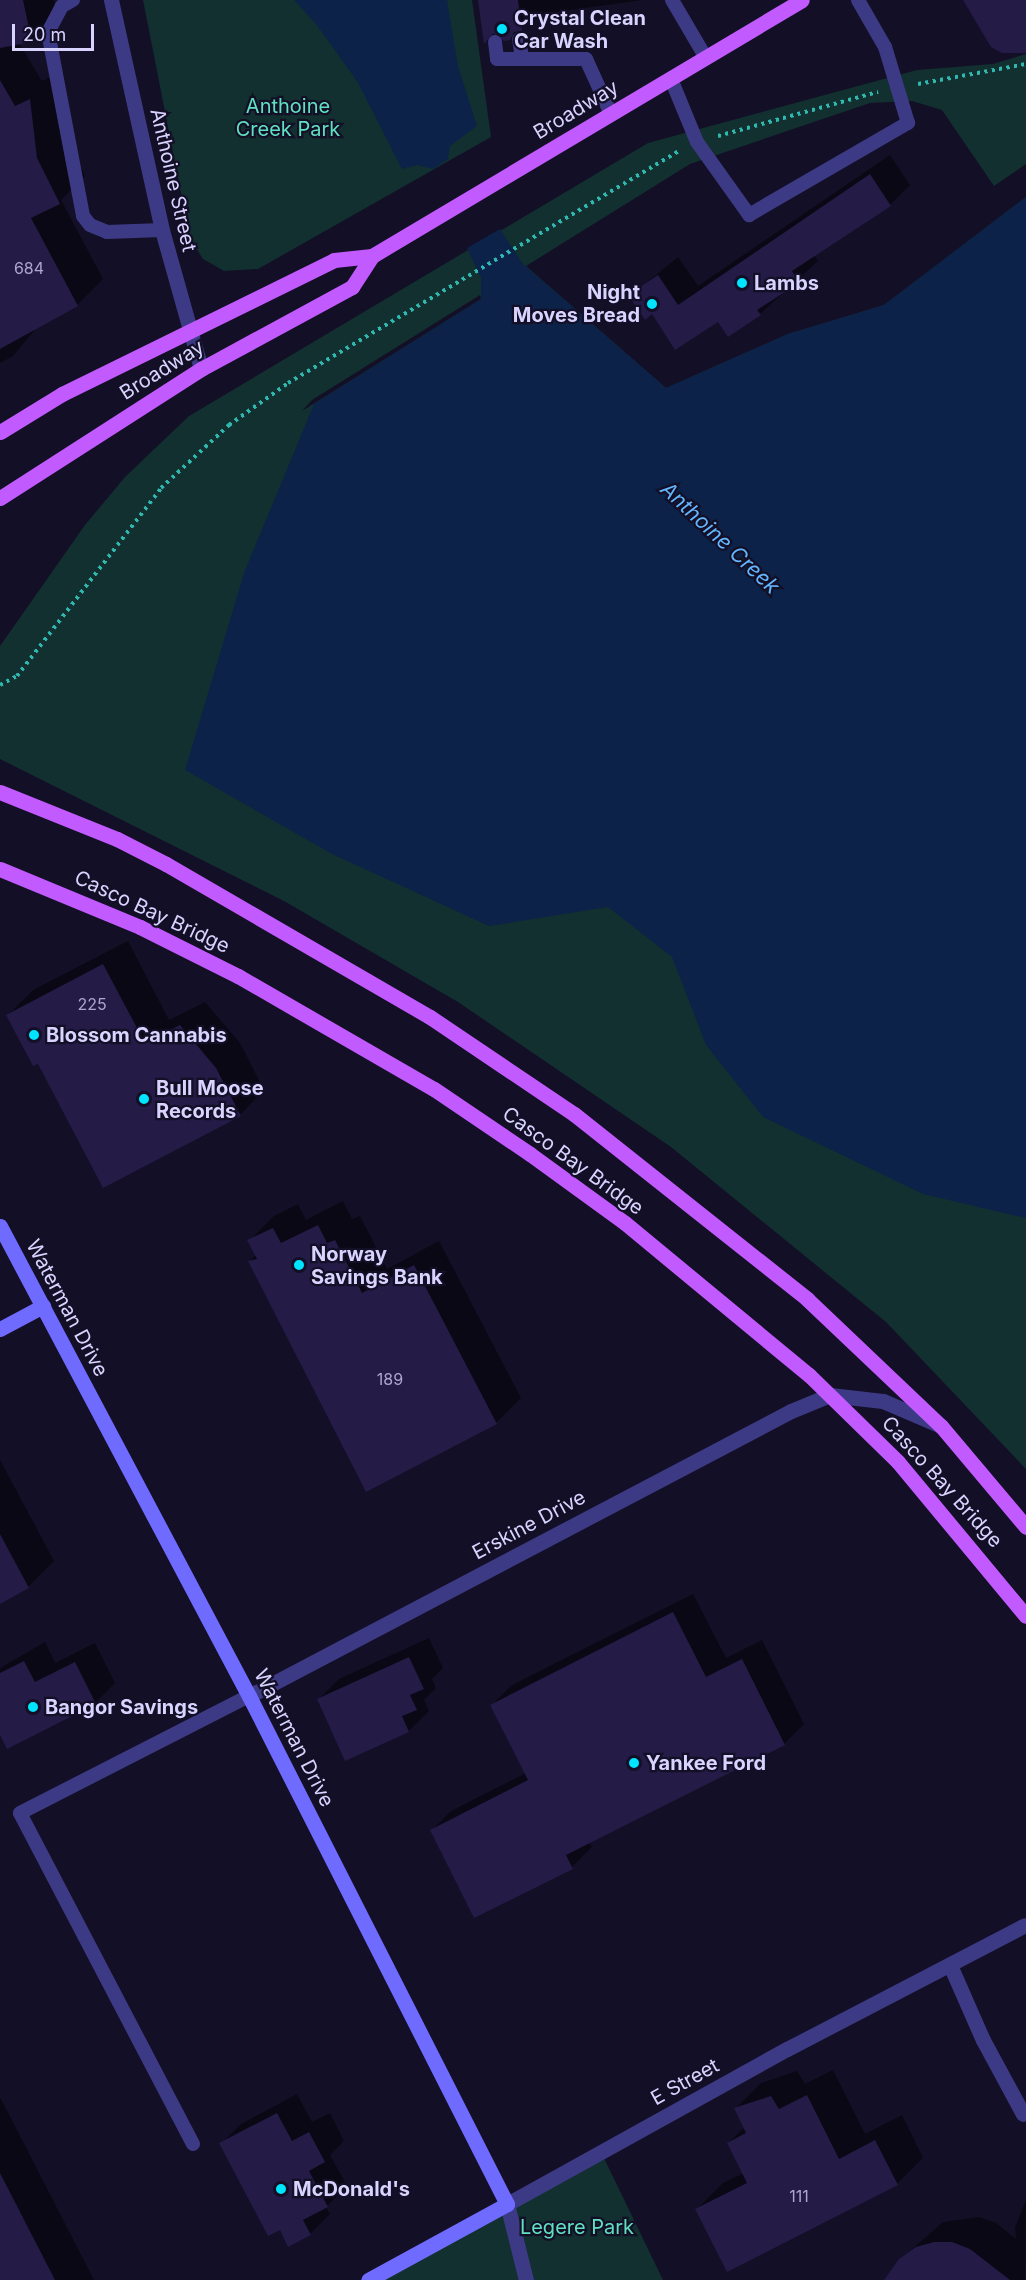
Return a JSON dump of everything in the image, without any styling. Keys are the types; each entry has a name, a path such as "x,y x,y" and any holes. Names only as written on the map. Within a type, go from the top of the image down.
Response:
{"main road":[{"name":"Broadway","path":"0,432 62,394 334,260 372,256 802,0"},
{"name":"Broadway","path":"0,498 201,369 351,287 372,256"},
{"name":"Casco Bay Bridge","path":"3,792 117,838 166,864 430,1017 502,1064 715,1222 807,1299 941,1426 1026,1527"},
{"name":"Casco Bay Bridge","path":"0,870 140,927 238,976 434,1089 625,1223 742,1316 830,1395 898,1461 1026,1616"}],"street":[{"name":"Anthoine Street","path":"111,0 162,230 201,369"},
{"name":"Waterman Drive","path":"0,1226 249,1696 507,2204 526,2280"},
{"path":"0,1329 43,1306"},
{"path":"830,1395 883,1401 941,1426"},
{"name":"Erskine Drive","path":"249,1696 791,1411 830,1395"},
{"name":"E Street","path":"368,2280 787,2049 1025,1925"},
{"path":"950,1965 1011,2098 1023,2114"}],"lane":[{"path":"73,0 62,6 48,32 83,216 90,225 107,232 162,230"},
{"path":"672,0 706,58"},
{"path":"671,79 698,142 748,215 908,123 885,47 858,0"},
{"path":"519,39 522,58"},
{"path":"495,42 497,59 586,59 611,114"},
{"path":"193,2144 20,1813 249,1696"}],"path":[{"path":"918,84 1026,64"},
{"path":"715,137 873,94"},
{"path":"0,685 17,676 161,488 192,456 265,398 524,240 687,146"}],"green space":[{"name":"Anthoine Creek Park","path":"143,0 472,0 491,137 258,269 224,271 203,259 190,239"},
{"path":"1026,54 1026,164 994,186 942,110 912,101 870,103 690,164 526,266 666,388 788,334 884,305 1026,197 1026,1469 886,1322 671,1147 458,1002 284,901 0,759 0,646 85,525 125,477 189,416 648,143 917,70 993,64","holes":["480,295 481,299 302,411 312,400"]},
{"name":"Legere Park","path":"602,2154 663,2280 369,2280"}],"water":[{"path":"294,0 447,0 458,66 477,126 450,146 448,159 433,169 417,165 402,169 357,81 316,24"},
{"name":"Anthoine Creek","path":"1026,197 1026,1218 923,1194 763,1117 706,1045 672,957 608,907 489,926 332,854 185,770 244,573 314,404 481,299 481,278 467,248 500,229 523,264 666,388 788,334 884,305"}],"building":[{"path":"0,0 23,0 32,42 0,48"},
{"path":"478,0 518,0 522,31 514,32 510,40 504,41 493,33 484,44"},
{"path":"963,0 1026,0 1026,53 1002,53 991,47"},
{"path":"0,80 15,106 30,99 37,158 60,204 31,218 78,306 0,349"},
{"path":"870,174 891,206 792,271 799,283 757,310 761,315 728,337 718,322 675,350 652,314 645,320 628,295 658,275 678,305"},
{"name":"Bull Moose Records","path":"103,964 145,1043 180,1025 216,1068 241,1116 103,1188 38,1064 33,1066 6,1015"},
{"path":"318,1225 327,1243 335,1240 362,1293 414,1265 497,1424 366,1492 248,1261 257,1259 247,1240 273,1228 281,1243"},
{"path":"0,1534 29,1588 0,1604"},
{"name":"Yankee Ford","path":"673,1612 706,1677 742,1659 785,1745 566,1855 573,1869 474,1918 430,1830 528,1780 490,1705"},
{"path":"409,1657 424,1689 410,1695 417,1710 402,1716 409,1732 345,1761 317,1699"},
{"path":"24,1661 35,1682 75,1662 96,1704 7,1749 0,1735 0,1673"},
{"path":"807,2095 839,2159 875,2140 898,2185 727,2272 695,2209 747,2183 727,2143 746,2133 734,2108 771,2096 779,2109"},
{"name":"McDonald's","path":"277,2113 292,2141 309,2132 325,2162 309,2171 328,2207 303,2220 311,2235 288,2247 280,2230 268,2236 219,2143"},
{"path":"0,2173 55,2280 0,2280"},
{"path":"934,2242 952,2242 970,2249 1010,2280 884,2280 899,2259 916,2247"}],"place":[{"name":"Crystal Clean Car Wash","path":"502,29"},
{"name":"Lambs","path":"742,283"},
{"name":"Night Moves Bread","path":"652,304"},
{"name":"Blossom Cannabis","path":"34,1035"},
{"name":"Bull Moose Records","path":"144,1099"},
{"name":"Norway Savings Bank","path":"299,1265"},
{"name":"Bangor Savings","path":"33,1707"},
{"name":"Yankee Ford","path":"634,1763"},
{"name":"McDonald's","path":"281,2189"}]}
